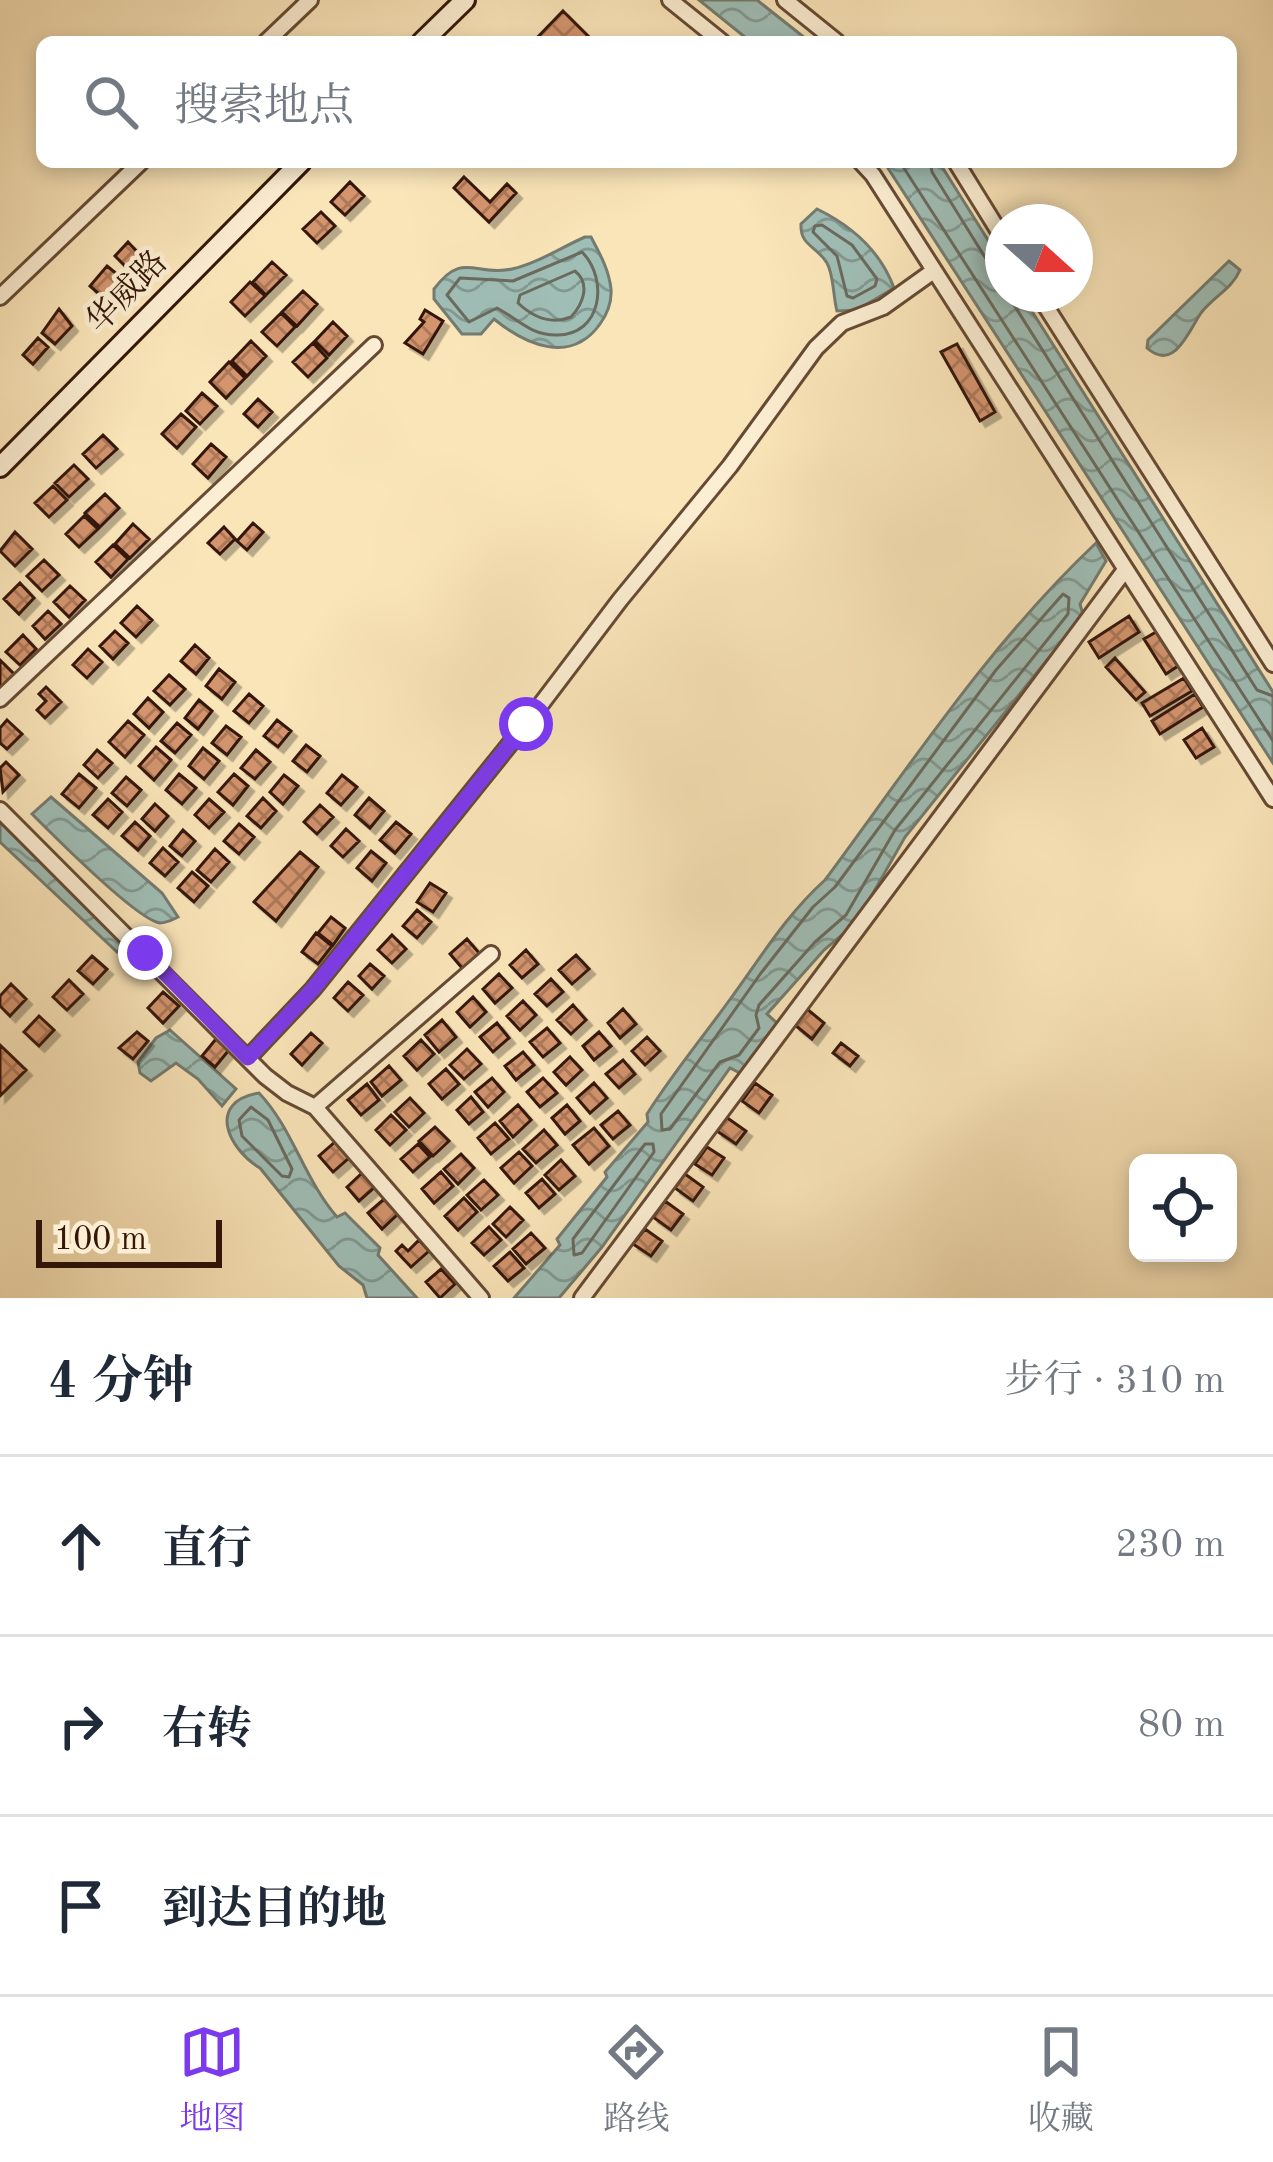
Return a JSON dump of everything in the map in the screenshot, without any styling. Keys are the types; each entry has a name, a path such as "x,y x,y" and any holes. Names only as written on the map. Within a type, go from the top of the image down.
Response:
{"main road":[{"path":"428,36 458,6"},
{"name":"华威路","path":"0,467 295,168"}],"street":[{"path":"272,36 310,0"},
{"path":"435,0 458,6"},
{"path":"670,0 715,36"},
{"path":"785,0 830,36"},
{"path":"0,297 135,168"},
{"path":"866,168 1273,799"},
{"path":"960,168 985,209"},
{"path":"248,1058 313,989 526,724 730,466 816,348 842,323 883,307 932,272"},
{"path":"1049,312 1273,664"},
{"path":"0,699 374,345"},
{"path":"582,1298 1125,570"},
{"path":"0,810 248,1058 287,1094 316,1107 481,1298"},
{"path":"316,1107 491,954"}],"water":[{"path":"699,0 757,0 802,36 744,36"},
{"path":"888,168 943,168 985,235 985,312 1032,312 1273,692 1273,763"},
{"path":"817,209 863,241 894,288 857,310 837,311 829,268 801,231 801,224"},
{"path":"591,237 601,256 611,294 600,324 576,344 548,347 534,343 494,319 481,334 462,334 434,299 434,289 453,271 512,269"},
{"path":"1229,261 1240,270 1237,277 1201,313 1179,347 1165,355 1147,348 1148,340"},
{"path":"1096,543 1106,561 1080,604 1083,615 905,837 856,923 824,950 767,1014 778,1024 740,1073 730,1068 602,1247 559,1298 514,1298 560,1245 557,1239 648,1122 647,1114 657,1099 786,921 825,880 1021,621"},
{"path":"51,797 162,893 178,917 160,923 149,918 75,856 32,814"},
{"path":"0,822 124,945 117,952 0,842"},
{"path":"170,1030 236,1089 222,1106 176,1063 151,1081 140,1073 138,1062 156,1038"},
{"path":"259,1093 337,1217 345,1213 380,1248 378,1255 417,1298 367,1298 363,1285 339,1266 260,1168 239,1150 228,1116 232,1106"}],"building":[{"path":"563,11 588,36 539,36"},
{"path":"464,177 490,202 507,184 516,193 489,222 454,188"},
{"path":"350,182 364,196 345,215 331,202"},
{"path":"321,212 335,226 317,243 303,229"},
{"path":"128,242 142,257 129,270 115,256"},
{"path":"272,262 286,275 266,295 253,282"},
{"path":"107,266 123,279 106,300 90,286"},
{"path":"250,282 265,296 245,316 231,302"},
{"path":"303,291 317,304 297,326 282,312"},
{"path":"59,309 72,326 55,344 42,333"},
{"path":"425,310 443,321 423,354 405,343 424,322 420,319"},
{"path":"281,313 295,327 277,346 262,332"},
{"path":"333,322 347,336 329,355 315,341"},
{"path":"38,338 48,347 33,364 23,355"},
{"path":"251,341 266,356 247,376 232,361"},
{"path":"313,343 327,358 308,377 293,362"},
{"path":"957,344 995,412 980,421 941,352"},
{"path":"229,362 245,378 226,398 210,382"},
{"path":"202,393 217,406 200,424 186,411"},
{"path":"258,399 272,412 258,427 244,414"},
{"path":"181,414 196,427 177,448 162,434"},
{"path":"103,435 117,449 96,468 83,454"},
{"path":"211,444 226,457 208,478 193,464"},
{"path":"74,465 88,479 69,497 55,483"},
{"path":"53,486 67,500 49,517 35,503"},
{"path":"105,494 119,508 100,527 85,513"},
{"path":"84,516 98,529 79,547 66,534"},
{"path":"253,523 263,532 247,550 237,541"},
{"path":"133,524 149,539 130,558 115,544"},
{"path":"224,527 235,539 220,554 208,543"},
{"path":"15,532 32,549 15,566 0,551"},
{"path":"113,545 128,559 111,577 96,562"},
{"path":"44,560 59,575 42,591 27,576"},
{"path":"20,583 34,598 19,614 4,599"},
{"path":"70,586 85,600 69,617 54,602"},
{"path":"137,606 152,620 136,637 121,623"},
{"path":"48,611 61,624 45,639 33,626"},
{"path":"1129,616 1139,632 1099,658 1089,642"},
{"path":"115,631 128,643 113,659 100,646"},
{"path":"1156,632 1178,666 1166,674 1144,639"},
{"path":"23,635 36,649 20,665 6,652"},
{"path":"195,645 209,658 196,674 181,661"},
{"path":"88,649 102,662 87,678 73,665"},
{"path":"1115,658 1145,692 1136,700 1106,667"},
{"path":"0,660 14,674 0,688"},
{"path":"219,669 235,682 222,699 206,686"},
{"path":"169,675 185,689 170,705 154,691"},
{"path":"1184,678 1192,691 1150,716 1142,703"},
{"path":"46,687 61,702 45,718 37,710 46,701 39,694"},
{"path":"249,694 263,706 249,723 234,711"},
{"path":"1195,694 1203,707 1160,734 1152,721"},
{"path":"148,698 163,712 149,728 134,714"},
{"path":"199,700 212,711 198,729 185,718"},
{"path":"7,720 22,734 7,749 0,743 0,728"},
{"path":"277,720 291,731 278,747 264,736"},
{"path":"128,721 144,735 125,757 109,742"},
{"path":"177,723 191,735 175,753 161,741"},
{"path":"226,726 241,737 227,755 212,743"},
{"path":"1202,728 1214,747 1196,758 1184,740"},
{"path":"306,745 320,756 307,772 293,761"},
{"path":"156,747 171,760 154,780 139,766"},
{"path":"203,748 219,761 204,779 189,766"},
{"path":"97,750 112,763 98,778 84,765"},
{"path":"256,750 270,762 255,779 241,768"},
{"path":"6,762 19,775 3,792 0,768"},
{"path":"79,774 96,788 79,808 62,794"},
{"path":"179,774 196,788 182,804 166,790"},
{"path":"234,774 248,786 233,805 218,792"},
{"path":"284,775 298,786 283,804 270,792"},
{"path":"342,775 357,787 341,805 327,793"},
{"path":"126,777 141,790 127,806 112,793"},
{"path":"263,798 276,811 261,828 247,816"},
{"path":"369,798 384,811 370,828 355,815"},
{"path":"108,799 122,812 108,828 93,815"},
{"path":"209,799 224,812 209,828 195,815"},
{"path":"155,804 168,816 155,831 142,819"},
{"path":"320,805 333,817 317,834 304,822"},
{"path":"135,822 150,836 138,850 122,836"},
{"path":"396,822 411,834 395,853 380,840"},
{"path":"239,824 254,837 239,854 224,841"},
{"path":"346,829 359,841 343,857 331,846"},
{"path":"183,830 195,841 182,856 170,846"},
{"path":"163,848 178,862 165,876 150,863"},
{"path":"215,849 229,862 211,882 197,870"},
{"path":"371,851 386,863 372,881 357,868"},
{"path":"300,852 318,867 276,921 254,902"},
{"path":"192,872 208,886 194,902 178,888"},
{"path":"430,883 446,893 433,912 417,902"},
{"path":"417,910 431,922 417,938 403,926"},
{"path":"331,917 345,928 333,945 318,933"},
{"path":"316,933 332,946 318,964 302,952"},
{"path":"392,935 406,949 392,963 378,950"},
{"path":"467,939 480,954 463,969 450,954"},
{"path":"526,950 538,964 522,978 510,965"},
{"path":"576,955 589,969 572,984 559,970"},
{"path":"92,956 107,969 93,984 78,971"},
{"path":"370,964 384,976 372,989 359,976"},
{"path":"499,974 512,988 495,1003 483,989"},
{"path":"551,979 563,992 547,1006 535,994"},
{"path":"69,980 83,994 67,1010 53,997"},
{"path":"348,982 363,995 348,1011 334,998"},
{"path":"11,984 26,999 10,1016 0,1006 0,996"},
{"path":"163,992 179,1006 163,1023 148,1008"},
{"path":"473,997 486,1012 470,1027 457,1012"},
{"path":"523,1001 536,1015 520,1030 507,1016"},
{"path":"573,1005 586,1020 571,1034 557,1020"},
{"path":"623,1009 636,1024 620,1038 608,1023"},
{"path":"807,1009 824,1023 812,1039 795,1025"},
{"path":"39,1016 54,1030 39,1046 24,1032"},
{"path":"442,1020 456,1037 439,1052 425,1035"},
{"path":"497,1023 509,1038 493,1052 480,1037"},
{"path":"547,1028 560,1043 543,1057 530,1042"},
{"path":"137,1032 148,1041 133,1059 119,1048"},
{"path":"599,1032 611,1046 594,1060 583,1046"},
{"path":"311,1033 322,1043 302,1065 291,1054"},
{"path":"647,1037 660,1051 645,1065 632,1051"},
{"path":"216,1039 229,1050 215,1067 202,1056"},
{"path":"421,1040 434,1054 417,1070 404,1056"},
{"path":"841,1043 858,1056 850,1066 833,1053"},
{"path":"0,1045 26,1070 0,1096"},
{"path":"467,1049 481,1064 464,1079 450,1065"},
{"path":"523,1052 534,1065 516,1080 505,1066"},
{"path":"570,1057 582,1070 566,1085 554,1072"},
{"path":"623,1060 635,1074 619,1088 606,1074"},
{"path":"389,1066 401,1080 382,1096 371,1082"},
{"path":"446,1069 459,1084 442,1099 429,1084"},
{"path":"492,1078 504,1092 488,1107 475,1092"},
{"path":"543,1078 557,1093 540,1107 527,1092"},
{"path":"594,1083 607,1098 590,1113 577,1098"},
{"path":"755,1083 772,1095 759,1113 742,1101"},
{"path":"367,1084 379,1100 361,1115 348,1100"},
{"path":"471,1097 483,1112 469,1124 457,1110"},
{"path":"410,1098 424,1113 409,1127 395,1112"},
{"path":"518,1105 531,1120 513,1137 500,1121"},
{"path":"567,1105 580,1121 565,1134 552,1118"},
{"path":"618,1111 630,1125 613,1139 601,1125"},
{"path":"391,1115 406,1130 390,1145 376,1130"},
{"path":"726,1117 746,1131 736,1144 717,1131"},
{"path":"495,1123 509,1139 491,1154 478,1138"},
{"path":"435,1127 449,1141 433,1156 419,1141"},
{"path":"594,1128 609,1146 589,1164 573,1145"},
{"path":"544,1130 557,1145 536,1163 523,1149"},
{"path":"336,1141 350,1157 333,1172 319,1156"},
{"path":"418,1144 430,1157 413,1172 401,1159"},
{"path":"707,1147 724,1158 712,1175 695,1164"},
{"path":"519,1152 532,1166 514,1183 501,1168"},
{"path":"461,1154 474,1168 458,1184 444,1169"},
{"path":"561,1160 575,1176 559,1190 545,1175"},
{"path":"441,1172 453,1186 434,1203 422,1189"},
{"path":"362,1173 375,1187 359,1201 347,1187"},
{"path":"685,1174 703,1187 693,1201 675,1188"},
{"path":"542,1179 555,1194 539,1208 526,1193"},
{"path":"484,1180 498,1195 481,1210 467,1195"},
{"path":"464,1198 477,1212 458,1230 445,1216"},
{"path":"384,1199 398,1214 382,1229 368,1213"},
{"path":"665,1201 683,1214 671,1230 653,1217"},
{"path":"510,1207 523,1220 506,1237 493,1224"},
{"path":"489,1227 501,1240 484,1255 472,1243"},
{"path":"645,1229 662,1241 651,1256 633,1244"},
{"path":"531,1233 545,1248 526,1264 513,1249"},
{"path":"419,1240 429,1251 411,1267 396,1251 402,1245 408,1251"},
{"path":"510,1252 524,1268 508,1281 494,1266"},
{"path":"441,1269 455,1284 440,1298 426,1282"}],"route":[{"path":"145,953 248,1058 313,989 526,724"}]}
